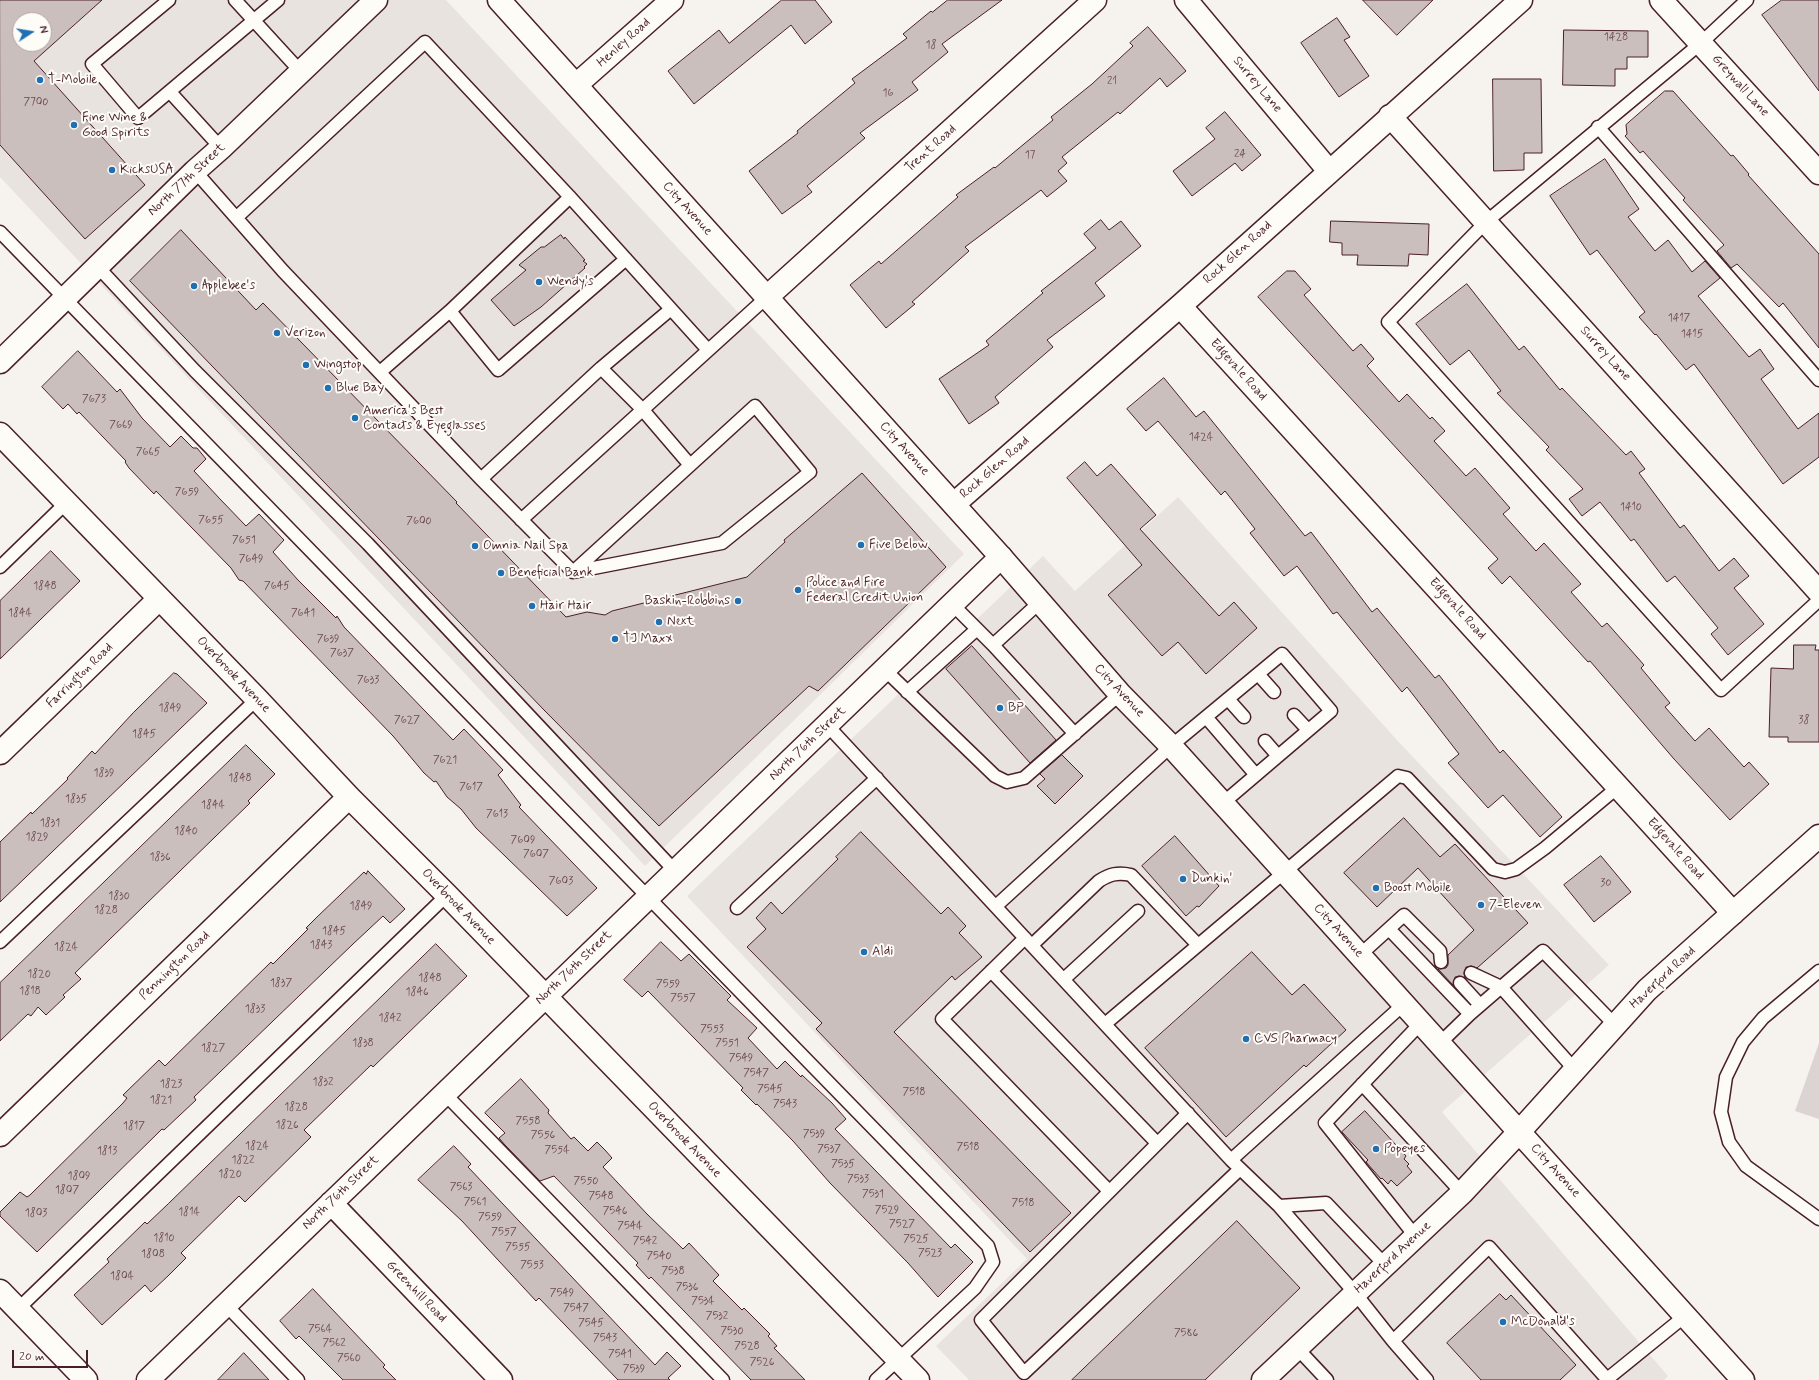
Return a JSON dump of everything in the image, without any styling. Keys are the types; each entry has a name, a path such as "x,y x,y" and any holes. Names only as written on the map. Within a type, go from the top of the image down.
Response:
{"main road":[{"name":"North 77th Street","path":"0,362 195,171 376,0"},
{"name":"City Avenue","path":"499,0 954,504 1120,694 1171,746 1223,803 1743,1380"},
{"name":"Henley Road","path":"576,86 672,0"},
{"name":"Trent Road","path":"767,297 1095,0"},
{"name":"Surrey Lane","path":"1186,0 1329,171"},
{"name":"Rock Glen Road","path":"954,504 1180,306 1520,0"},
{"name":"Greywall Lane","path":"1661,0 1819,173"},
{"name":"Surrey Lane","path":"1390,116 1819,592"},
{"name":"Edgevale Road","path":"1180,306 1733,913"},
{"name":"Overbrook Avenue","path":"0,434 257,699 349,797 447,895 918,1380"},
{"name":"North 76th Street","path":"148,1380 1001,557"},
{"name":"Farrington Road","path":"0,753 159,599"},
{"name":"Pennington Road","path":"0,1135 349,797"},
{"name":"Haverford Road","path":"1519,1132 1647,990 1819,836"},
{"name":"Haverford Avenue","path":"1263,1380 1462,1193 1519,1132"},
{"name":"Greenhill Road","path":"330,1203 501,1380"},
{"path":"0,1291 86,1380"}],"lane":[{"path":"169,0 92,64 138,118 278,0"},
{"path":"235,0 301,72"},
{"path":"1747,0 1701,43 1598,127 1486,222 1388,322 1721,690 1819,600"},
{"path":"237,217 425,42 570,197 708,350"},
{"path":"170,92 221,148"},
{"path":"1598,127 1819,380"},
{"path":"195,171 237,217 282,271 481,479 573,572"},
{"path":"380,372 450,311 570,197"},
{"path":"0,232 64,300 988,1246 992,1262 975,1288 876,1380"},
{"path":"450,311 498,370 626,259"},
{"path":"98,267 195,371 368,544 675,871"},
{"path":"521,520 767,297"},
{"path":"481,479 601,368 671,309"},
{"path":"601,368 642,409 690,465"},
{"path":"754,406 810,472 722,543 573,572 754,406"},
{"path":"0,566 67,502"},
{"path":"993,645 1040,602"},
{"path":"952,604 993,645 1075,734"},
{"path":"907,692 977,629"},
{"path":"996,906 1171,746 1282,654 1331,711 1223,803"},
{"path":"885,670 995,776 1007,782 1024,778 1120,694"},
{"path":"1258,674 1274,692"},
{"path":"0,942 257,699"},
{"path":"1228,699 1244,717"},
{"path":"1294,715 1308,730"},
{"path":"1206,717 1256,775"},
{"path":"827,725 1231,1160 1279,1206 1355,1293 1393,1341 1427,1380"},
{"path":"1265,741 1278,756"},
{"path":"1104,1024 1398,776 1407,778 1493,869 1505,872 1516,869 1545,848 1618,786"},
{"path":"737,908 877,778"},
{"path":"1109,1192 942,1019 991,971 1099,881 1111,874 1122,872 1132,875 1198,946"},
{"path":"18,1309 447,895"},
{"path":"1064,979 1138,911"},
{"path":"1360,955 1404,914 1444,955"},
{"path":"1389,929 1470,1014"},
{"path":"1440,1043 1480,1005 1543,951 1615,1025"},
{"path":"991,971 1157,1143"},
{"path":"1819,971 1763,1018 1743,1042 1726,1077 1721,1112 1729,1142 1746,1166 1819,1218"},
{"path":"1471,973 1501,987 1575,1070"},
{"path":"1460,983 1480,1005"},
{"path":"1231,1160 1404,1004"},
{"path":"1416,1237 1325,1123 1421,1022"},
{"path":"1362,1084 1462,1193"},
{"path":"444,1093 723,1380"},
{"path":"1188,1113 981,1320 1024,1373 1240,1169"},
{"path":"1279,1206 1326,1203 1385,1265"},
{"path":"1393,1341 1489,1246 1606,1380 1685,1316"},
{"path":"226,1305 298,1380"},
{"path":"1297,1348 1327,1380"}],"shaded area":[{"path":"0,0 446,0 964,554 645,866 0,177"},
{"path":"1178,497 1397,740 1609,965 1442,1112 1668,1376 1664,1380 969,1380 936,1346 1027,1259 687,896 1043,556 1075,591"},
{"path":"1819,1043 1819,1119 1795,1111"}],"building":[{"path":"0,0 102,0 52,45 52,12 12,12 12,52 44,52 34,61 145,185 85,239 0,145"},
{"path":"782,0 815,0 832,22 805,44 791,25 694,104 668,71 719,30 729,43"},
{"path":"948,0 1002,0 942,44 948,52 912,82 918,90 860,133 865,138 807,186 812,192 782,214 749,171 798,133 797,131 855,83 852,79 907,38 903,34 931,11 932,12"},
{"path":"1363,0 1433,0 1397,35"},
{"path":"1782,0 1819,0 1819,91 1762,15"},
{"path":"1337,18 1350,37 1344,40 1369,76 1339,97 1301,43"},
{"path":"1148,27 1186,71 1167,87 1160,78 1120,114 1118,112 1062,157 1067,163 1058,171 1067,181 1047,197 1041,190 965,247 969,251 912,302 915,304 886,328 850,285 879,261 881,264 958,197 956,195 994,167 995,168 1053,120 1051,117 1092,84 1133,46 1130,43"},
{"path":"1564,30 1648,31 1648,57 1627,57 1627,69 1615,69 1615,86 1563,85"},
{"path":"1493,79 1541,79 1542,153 1524,153 1524,170 1494,171"},
{"path":"1665,91 1673,91 1731,156 1733,155 1749,174 1748,175 1819,254 1819,348 1783,303 1779,307 1737,264 1731,268 1717,251 1724,245 1683,200 1685,198 1643,151 1640,153 1625,136 1627,134 1626,125"},
{"path":"1225,112 1261,155 1242,171 1235,163 1192,196 1173,171 1215,139 1206,128"},
{"path":"1605,159 1639,209 1628,217 1655,251 1668,240 1692,272 1705,261 1720,278 1698,296 1749,357 1760,349 1774,369 1761,379 1798,429 1819,413 1819,457 1783,484 1694,364 1686,370 1656,334 1655,335 1639,317 1645,312 1597,250 1590,255 1550,196"},
{"path":"1101,220 1109,230 1121,221 1141,246 1095,283 1105,296 1047,340 1053,347 995,397 999,403 969,424 939,379 989,345 986,341 1043,293 1041,291 1096,248 1084,234"},
{"path":"1331,221 1429,224 1428,255 1409,254 1408,266 1357,265 1358,255 1342,255 1342,243 1330,242"},
{"path":"181,230 256,310 263,303 457,502 456,503 566,617 587,612 605,615 612,611 747,577 785,542 784,540 862,473 946,567 818,691 809,686 659,826 545,711 130,281"},
{"name":"Wendy's","path":"561,235 564,239 565,237 585,260 583,261 587,264 584,267 585,268 541,307 514,326 491,300 526,270 519,265 541,247 544,247"},
{"path":"1287,271 1295,271 1311,289 1304,295 1353,351 1361,344 1374,359 1367,366 1399,402 1407,394 1430,419 1432,417 1445,431 1434,441 1466,476 1475,468 1510,508 1503,514 1536,551 1544,543 1581,584 1571,592 1602,627 1607,623 1644,665 1641,668 1670,703 1665,707 1695,741 1709,728 1744,767 1749,762 1769,784 1730,820 1674,759 1590,661 1588,662 1510,576 1502,584 1488,568 1498,559 1258,297"},
{"path":"1467,284 1519,350 1524,346 1560,390 1562,388 1626,455 1631,451 1645,469 1639,473 1680,528 1684,525 1719,571 1734,558 1749,576 1734,588 1764,624 1728,655 1711,634 1718,628 1675,576 1667,582 1634,539 1631,541 1600,502 1582,516 1569,499 1583,489 1546,450 1549,447 1497,393 1501,391 1469,350 1450,365 1416,324"},
{"path":"78,351 117,392 120,389 142,418 170,447 181,436 193,448 197,448 206,459 194,471 220,499 246,526 259,514 284,540 273,552 298,580 336,618 337,616 344,627 453,740 464,729 503,770 498,775 521,805 519,807 597,888 567,916 476,828 461,809 447,797 436,781 434,782 424,773 393,736 243,581 239,580 231,568 156,491 154,494 129,468 125,462 126,461 79,412 77,414 68,404 63,409 42,387"},
{"path":"1164,378 1196,417 1204,411 1305,536 1311,532 1372,612 1377,608 1435,678 1439,675 1500,753 1503,750 1562,817 1540,837 1503,795 1488,808 1448,763 1459,754 1407,687 1402,692 1337,612 1333,614 1297,566 1284,576 1250,533 1255,529 1225,491 1221,495 1158,421 1146,431 1127,409"},
{"path":"1085,462 1097,476 1111,464 1156,515 1140,529 1219,616 1234,602 1257,628 1206,674 1178,642 1162,656 1108,595 1142,565 1067,478"},
{"path":"51,551 80,581 0,659 0,601"},
{"path":"1794,645 1816,645 1815,650 1819,650 1819,742 1788,742 1788,737 1769,737 1771,668 1793,669"},
{"name":"BP","path":"972,646 1056,740 1030,763 946,669"},
{"path":"174,673 177,674 207,703 0,902 0,842 31,812 32,814 68,779 67,778 92,751 95,754 133,713"},
{"path":"246,745 275,774 248,801 250,803 75,973 81,979 63,995 65,997 46,1015 38,1007 31,1016 28,1014 0,1041 0,983"},
{"path":"1062,755 1083,776 1055,804 1037,786 1045,779 1040,774"},
{"path":"1404,818 1440,857 1455,844 1528,923 1477,968 1471,966 1466,967 1464,973 1465,978 1459,976 1455,977 1453,985 1438,969 1446,968 1448,965 1448,955 1474,930 1418,868 1377,907 1344,873"},
{"name":"Aldi","path":"861,832 941,914 948,907 966,926 959,933 982,957 955,980 952,976 894,1032 1071,1213 1030,1252 816,1029 822,1023 747,947 766,929 756,918 771,902 782,914 838,859 836,857"},
{"name":"Dunkin'","path":"1175,836 1219,886 1199,907 1197,906 1186,916 1142,866"},
{"path":"1601,856 1631,892 1594,922 1564,885"},
{"path":"368,871 405,909 390,923 383,916 194,1097 196,1100 164,1130 162,1129 37,1252 0,1216 0,1212 20,1192 27,1197 30,1195 123,1103 127,1098 123,1095 159,1060 165,1066 271,962 273,964 308,929 306,928 317,917 364,872 366,874"},
{"path":"661,942 681,961 689,954 731,996 727,1000 757,1028 748,1038 777,1069 785,1061 801,1077 802,1075 832,1103 846,1119 835,1129 951,1248 955,1244 973,1262 938,1297 908,1263 830,1183 793,1141 757,1104 756,1105 741,1090 743,1088 648,991 642,997 624,980"},
{"path":"436,944 467,976 373,1067 371,1065 304,1130 311,1137 245,1202 239,1196 181,1253 186,1258 169,1275 151,1292 145,1285 102,1325 74,1295 109,1262 107,1259 145,1222 147,1224 168,1204"},
{"name":"CVS Pharmacy","path":"1252,952 1292,995 1304,984 1346,1030 1306,1067 1304,1065 1226,1137 1145,1048"},
{"path":"521,1079 549,1110 548,1113 571,1139 574,1137 588,1151 597,1142 605,1150 612,1158 603,1167 647,1214 683,1249 689,1243 719,1275 713,1281 742,1310 744,1308 770,1334 768,1336 777,1346 774,1348 805,1380 751,1380 651,1277 649,1279 636,1265 638,1263 554,1176 540,1181 505,1145 499,1138 505,1133 485,1113"},
{"name":"Popeyes","path":"1365,1111 1406,1156 1404,1159 1409,1164 1407,1166 1412,1172 1397,1186 1391,1180 1388,1184 1382,1178 1381,1179 1366,1162 1368,1160 1342,1132"},
{"path":"454,1146 471,1164 468,1167 655,1365 667,1352 681,1366 668,1378 670,1380 618,1380 539,1298 536,1301 462,1221 418,1180"},
{"path":"1237,1221 1300,1288 1205,1380 1072,1380"},
{"path":"313,1289 385,1365 383,1367 396,1380 343,1380 299,1336 296,1339 280,1321"},
{"name":"McDonald's","path":"1500,1294 1506,1300 1511,1295 1576,1365 1560,1380 1481,1380 1447,1343"},
{"path":"244,1353 269,1380 218,1380"}],"place":[{"name":"T-Mobile","path":"40,80"},
{"name":"Fine Wine & Good Spirits","path":"74,125"},
{"name":"KicksUSA","path":"112,170"},
{"name":"Wendy's","path":"539,282"},
{"name":"Applebee's","path":"194,286"},
{"name":"Verizon","path":"277,333"},
{"name":"Wingstop","path":"306,365"},
{"name":"Blue Bay","path":"328,388"},
{"name":"America's Best Contacts & Eyeglasses","path":"355,418"},
{"name":"Five Below","path":"861,545"},
{"name":"Omnia Nail Spa","path":"475,546"},
{"name":"Beneficial Bank","path":"501,573"},
{"name":"Police and Fire Federal Credit Union","path":"798,590"},
{"name":"Baskin-Robbins","path":"738,601"},
{"name":"Hair Hair","path":"532,606"},
{"name":"Next","path":"659,622"},
{"name":"TJ Maxx","path":"615,639"},
{"name":"BP","path":"1000,708"},
{"name":"Dunkin'","path":"1183,879"},
{"name":"Boost Mobile","path":"1376,888"},
{"name":"7-Eleven","path":"1481,905"},
{"name":"Aldi","path":"864,952"},
{"name":"CVS Pharmacy","path":"1246,1039"},
{"name":"Popeyes","path":"1376,1149"},
{"name":"McDonald's","path":"1503,1322"}]}
